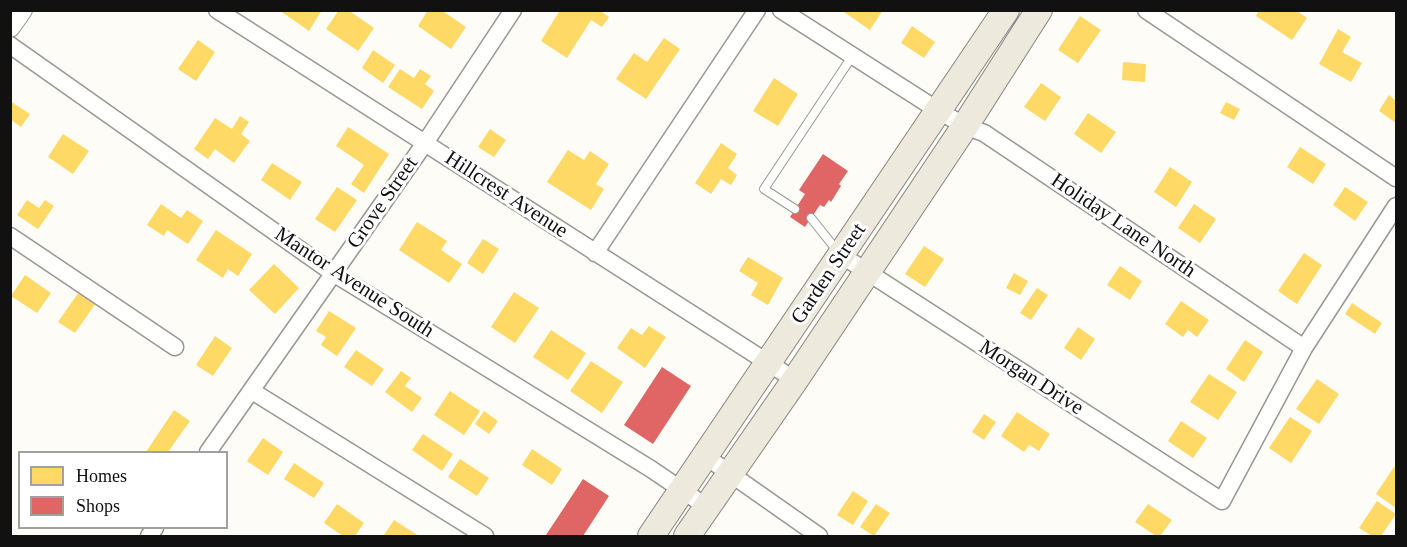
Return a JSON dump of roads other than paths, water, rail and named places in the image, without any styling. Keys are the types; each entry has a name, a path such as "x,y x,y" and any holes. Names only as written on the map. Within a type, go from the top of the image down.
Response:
{"main road":[{"name":"Garden Street","path":"651,537 1006,10"},
{"name":"Garden Street","path":"687,537 965,126 1039,10"}],"street":[{"path":"10,27 22,10"},
{"name":"Hillcrest Avenue","path":"217,10 795,380"},
{"name":"Grove Street","path":"209,451 425,143 513,10"},
{"path":"595,253 757,10"},
{"name":"Holiday Lane North","path":"781,10 939,111 965,126 984,133 1304,348"},
{"path":"1146,10 1396,178"},
{"name":"Mantor Avenue South","path":"10,45 333,273 707,507"},
{"path":"1304,348 1396,206"},
{"path":"10,237 175,347"},
{"name":"Morgan Drive","path":"841,255 1222,501 1304,348"},
{"path":"252,391 485,537"},
{"path":"705,456 819,537"}],"lane":[{"path":"795,209 765,189 853,55"},
{"path":"811,218 841,255"}]}
